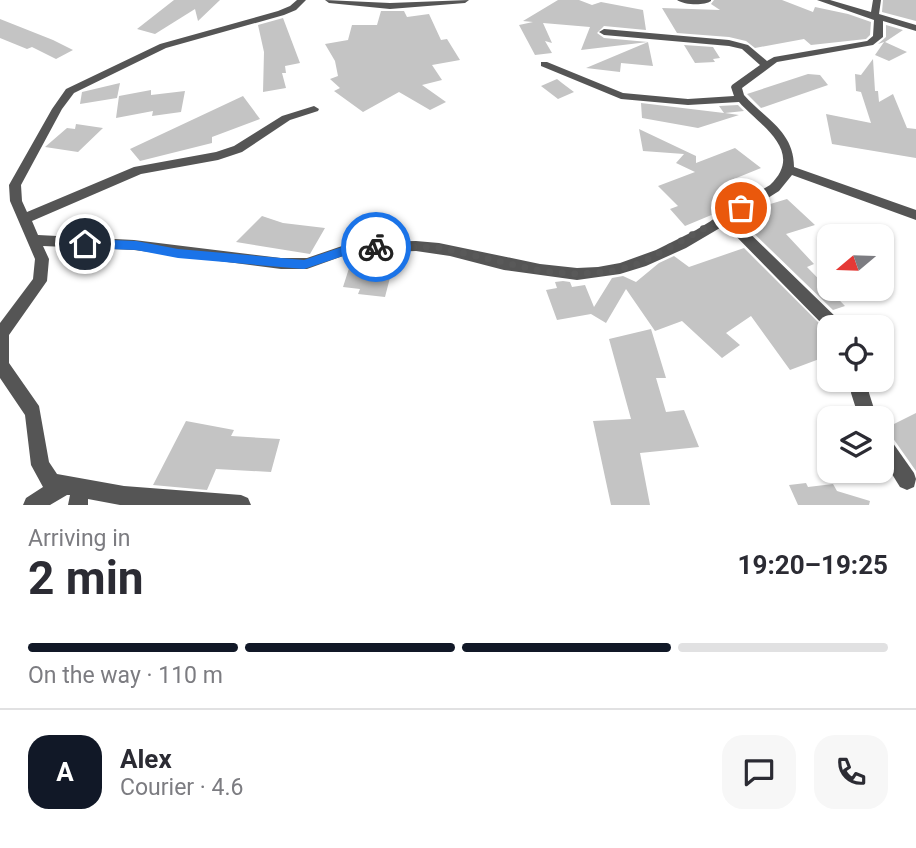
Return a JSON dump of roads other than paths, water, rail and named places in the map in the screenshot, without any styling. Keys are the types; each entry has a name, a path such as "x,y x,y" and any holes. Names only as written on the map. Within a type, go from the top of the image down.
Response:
{"street":[{"path":"74,493 51,482 40,465 33,412 1,365 0,335 40,281 42,259 16,201 19,174 31,161 57,109 70,91 163,46 281,13 302,0"},
{"path":"329,0 390,6 465,0"},
{"path":"681,0 707,1"},
{"path":"821,0 916,28"},
{"path":"34,240 136,246 178,253 304,264 342,251 374,247 437,247 518,267 579,274 613,271 641,263 726,218 783,181 788,169 788,155 773,124 742,99 736,88 766,65 786,57 870,43 878,37 877,0"},
{"path":"604,32 745,47 766,65"},
{"path":"544,64 621,96 661,101 742,99"},
{"path":"24,219 138,170 218,156 238,149 286,118 314,109"},
{"path":"788,169 916,215"},
{"path":"726,218 823,315"},
{"path":"894,460 907,480"},
{"path":"33,505 74,493 241,505"}]}
